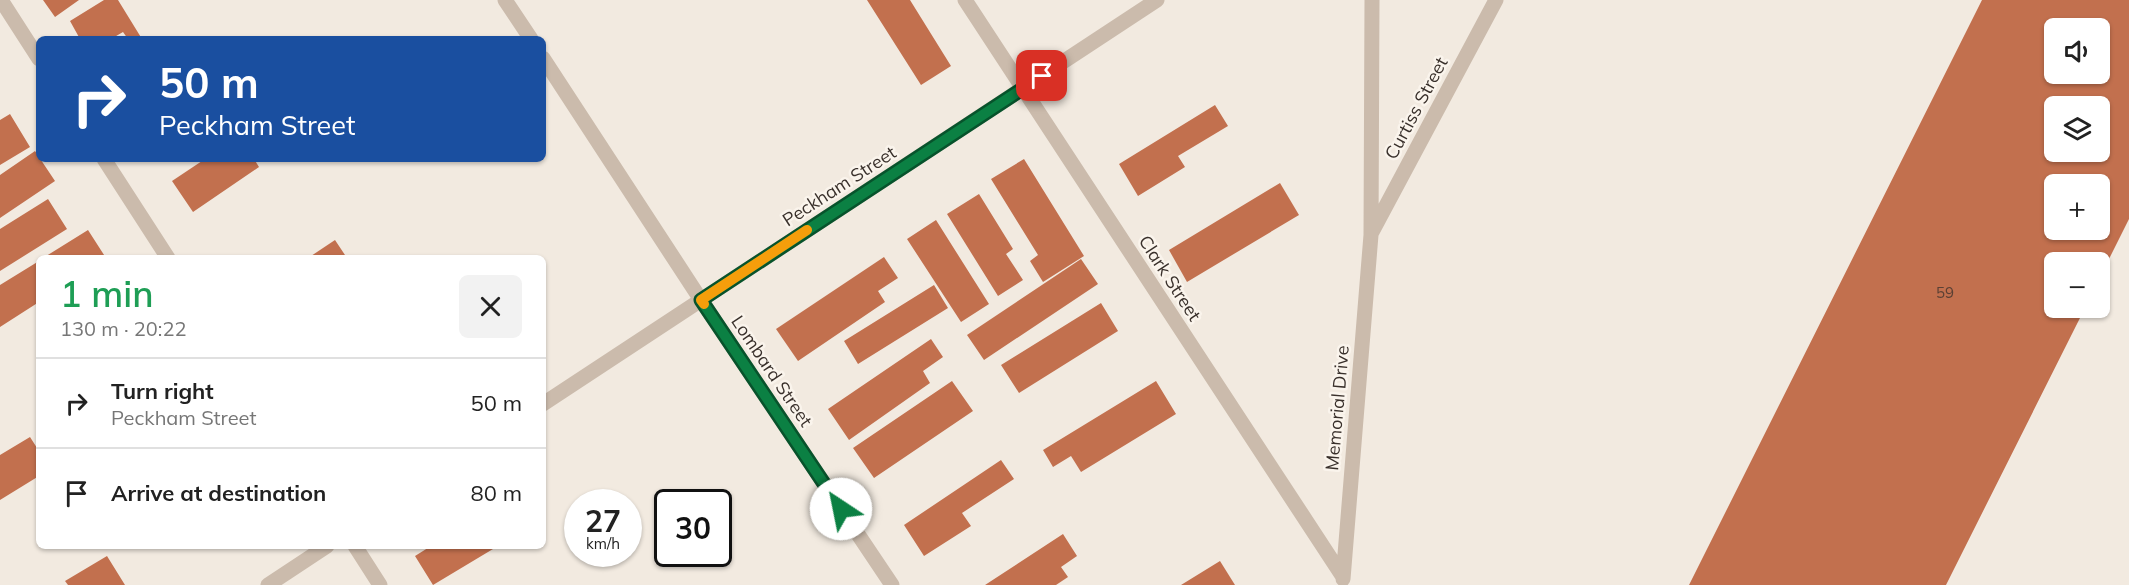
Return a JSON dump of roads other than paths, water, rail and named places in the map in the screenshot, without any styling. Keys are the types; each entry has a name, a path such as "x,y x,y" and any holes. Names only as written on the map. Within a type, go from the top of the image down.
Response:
{"street":[{"path":"1,0 36,54"},
{"path":"506,0 529,36"},
{"name":"Clark Street","path":"965,0 1343,581"},
{"name":"Peckham Street","path":"546,402 1157,0"},
{"name":"Memorial Drive","path":"1343,581 1371,235 1372,0"},
{"name":"Curtiss Street","path":"1371,235 1496,0"},
{"name":"Lombard Street","path":"546,63 701,300 892,585"},
{"path":"106,162 166,255"},
{"path":"268,585 322,549"},
{"path":"357,549 380,585"}]}
